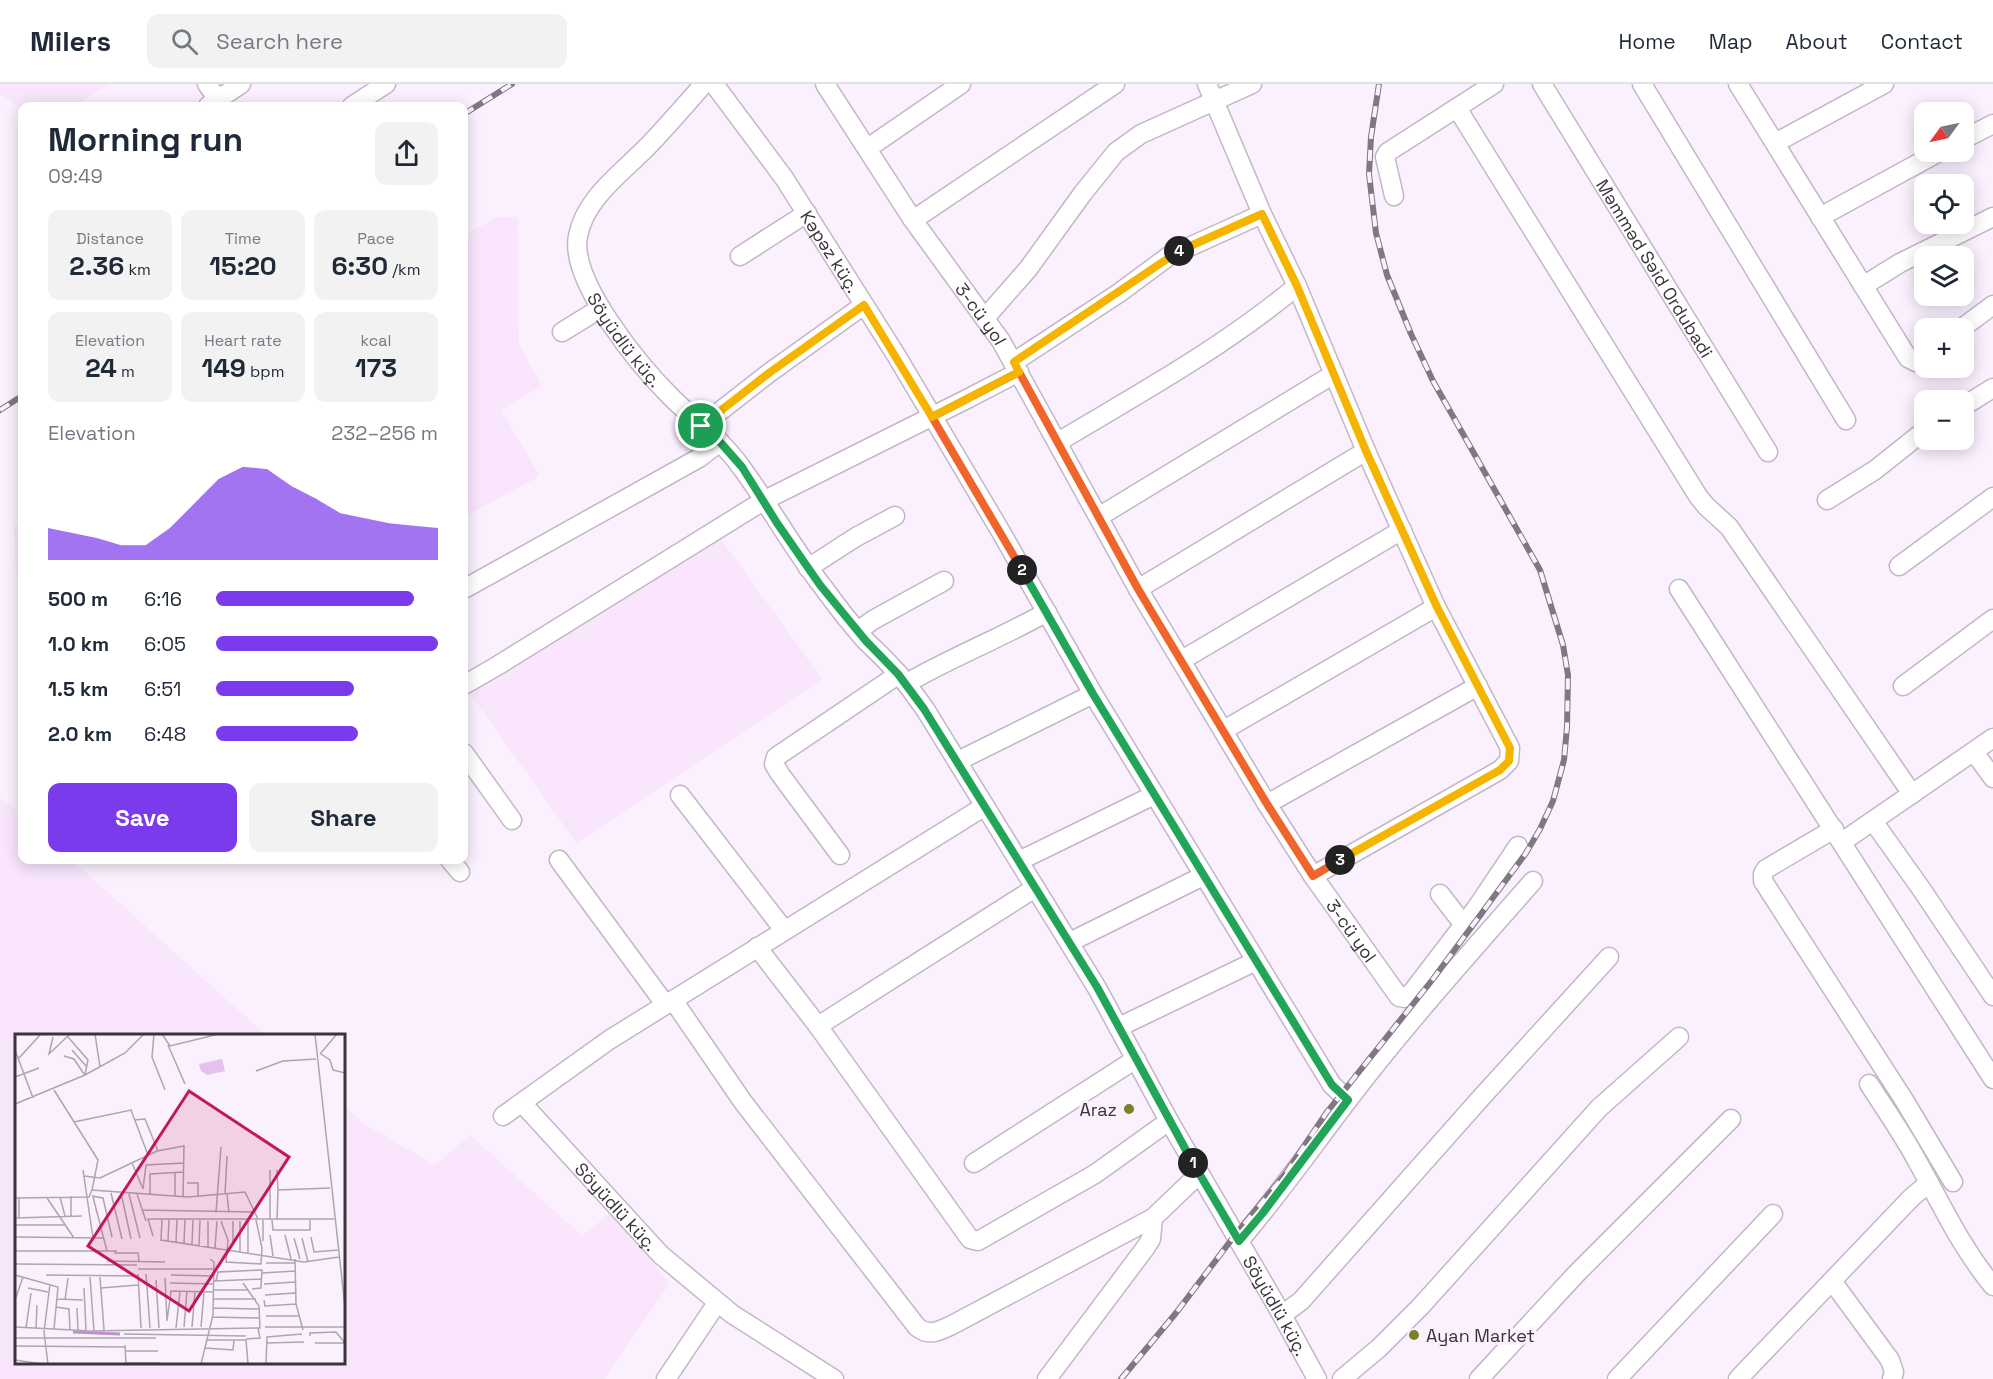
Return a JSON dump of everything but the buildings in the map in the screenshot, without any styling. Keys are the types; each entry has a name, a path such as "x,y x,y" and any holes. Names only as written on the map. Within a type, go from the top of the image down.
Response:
{"street":[{"path":"207,84 213,102"},
{"path":"214,102 241,84"},
{"path":"358,102 386,84"},
{"name":"Söyüdlü küç.","path":"704,84 650,144 599,195 588,210 578,234 577,258 582,271 601,308 643,365 669,395 720,442 742,467 808,568 858,631 903,679 958,761 1070,942 1119,1027 1168,1121 1317,1379"},
{"name":"Kəpəz küç.","path":"714,84 784,178 807,213 932,417 1093,694 1203,876 1332,1085 1348,1100"},
{"name":"3-cü yol","path":"825,84 1016,367 1100,516 1138,589 1267,804 1313,876 1396,993 1402,998 1413,992 1464,925 1518,846"},
{"path":"868,148 961,84"},
{"path":"914,219 1115,84"},
{"path":"985,318 1028,269 1116,152 1210,92 1252,84"},
{"path":"1394,196 1385,157 1388,152 1494,84"},
{"name":"Məmməd Səid Ordubadi","path":"1542,84 1768,452"},
{"path":"1642,84 1846,420"},
{"path":"1738,84 1908,358 1914,361"},
{"path":"1774,143 1884,84"},
{"path":"1210,92 1262,214 1297,286 1366,451 1437,607 1510,748 1509,761 1500,770 1313,876"},
{"path":"1457,108 1698,496 1729,527 1912,794"},
{"path":"1974,134 1993,124"},
{"path":"1820,217 1921,162"},
{"path":"740,256 807,213"},
{"path":"468,683 763,501 932,417 1016,367 1168,256 1262,214"},
{"path":"1863,286 1900,263 1993,217"},
{"path":"1058,442 1171,375 1250,324 1297,286"},
{"path":"701,426 769,373 864,305"},
{"path":"1974,319 1993,305"},
{"path":"562,332 601,308"},
{"path":"1100,516 1334,374"},
{"path":"1974,400 1993,388"},
{"path":"1827,500 1875,470 1914,439"},
{"path":"468,587 699,458 720,442"},
{"path":"1138,589 1366,451"},
{"path":"1899,566 1993,497"},
{"path":"808,568 856,537 895,516"},
{"path":"1182,660 1402,530"},
{"path":"858,631 873,620 944,581"},
{"path":"1679,589 1993,1079"},
{"path":"1224,730 1437,607"},
{"path":"840,855 780,774 774,764 776,757 903,679 936,666 1047,612"},
{"path":"1903,686 1993,619"},
{"path":"1267,804 1478,686"},
{"path":"958,761 1093,694"},
{"path":"1953,1182 1904,1100 1763,881 1763,874 1767,869 1873,821 1993,738"},
{"path":"1974,752 1993,778"},
{"path":"468,759 512,820"},
{"path":"680,795 784,930"},
{"path":"1019,861 1154,795"},
{"path":"503,1116 609,1040 985,806"},
{"path":"1873,821 1993,996"},
{"path":"559,860 743,1102 924,1332 935,1333 952,1325 1152,1218 1199,1174"},
{"path":"1070,942 1203,876"},
{"path":"1239,1241 1404,1030 1533,881"},
{"path":"818,1026 1035,888"},
{"path":"1440,894 1464,925"},
{"path":"757,947 818,1026 970,1239 974,1241 978,1241 1095,1174 1168,1121"},
{"path":"1282,1315 1301,1301 1609,957"},
{"path":"1119,1027 1256,961"},
{"path":"1342,1379 1379,1348 1421,1306 1599,1108 1679,1037"},
{"path":"974,1163 1136,1059"},
{"path":"1869,1084 1916,1159 1969,1253 1993,1286"},
{"name":"Söyüdlü küç.","path":"522,1103 661,1255 717,1303 824,1377"},
{"path":"1479,1379 1578,1272 1731,1119"},
{"path":"1738,1379 1912,1197 1929,1184"},
{"path":"1617,1379 1773,1214"},
{"path":"1047,1379 1146,1247 1151,1239 1152,1218"},
{"path":"1832,1281 1890,1360 1894,1372 1892,1379"},
{"path":"666,1379 717,1303"}],"shaded area":[{"path":"0,84 108,84 82,102 18,102 18,106 0,94"},
{"path":"496,217 518,217 519,344 542,386 501,410 540,476 468,515 468,234"},
{"path":"18,524 18,577 16,576 14,527"},
{"path":"721,539 822,679 577,844 469,692"},
{"path":"0,798 18,811 18,864 76,864 265,1034 15,1034 15,1364 345,1364 345,1106 364,1124 435,1165 470,1135 582,1236 610,1213 670,1283 604,1379 0,1379"}],"railway":[{"path":"468,112 512,84"},
{"path":"1121,1379 1286,1173 1327,1112 1433,979 1526,853 1553,801 1564,760 1568,675 1563,645 1540,570 1433,381 1387,275 1376,233 1369,174 1371,137 1379,84"},
{"path":"0,410 18,399"}],"place":[{"name":"Araz","path":"1129,1109"},
{"name":"Ayan Market","path":"1414,1335"}],"route":[{"path":"701,426 720,442 742,467 820,585 866,641 907,683 958,761 1097,987 1168,1121 1239,1241 1348,1100 1340,1095 1332,1085 1093,694 1001,532 932,417 1019,372 1138,589 1313,876 1500,770 1509,761 1510,748 1437,607 1366,451 1297,286 1262,214 1168,256 1119,293 1014,362 1019,372 963,401 932,417 864,305 769,373 701,426"}]}
